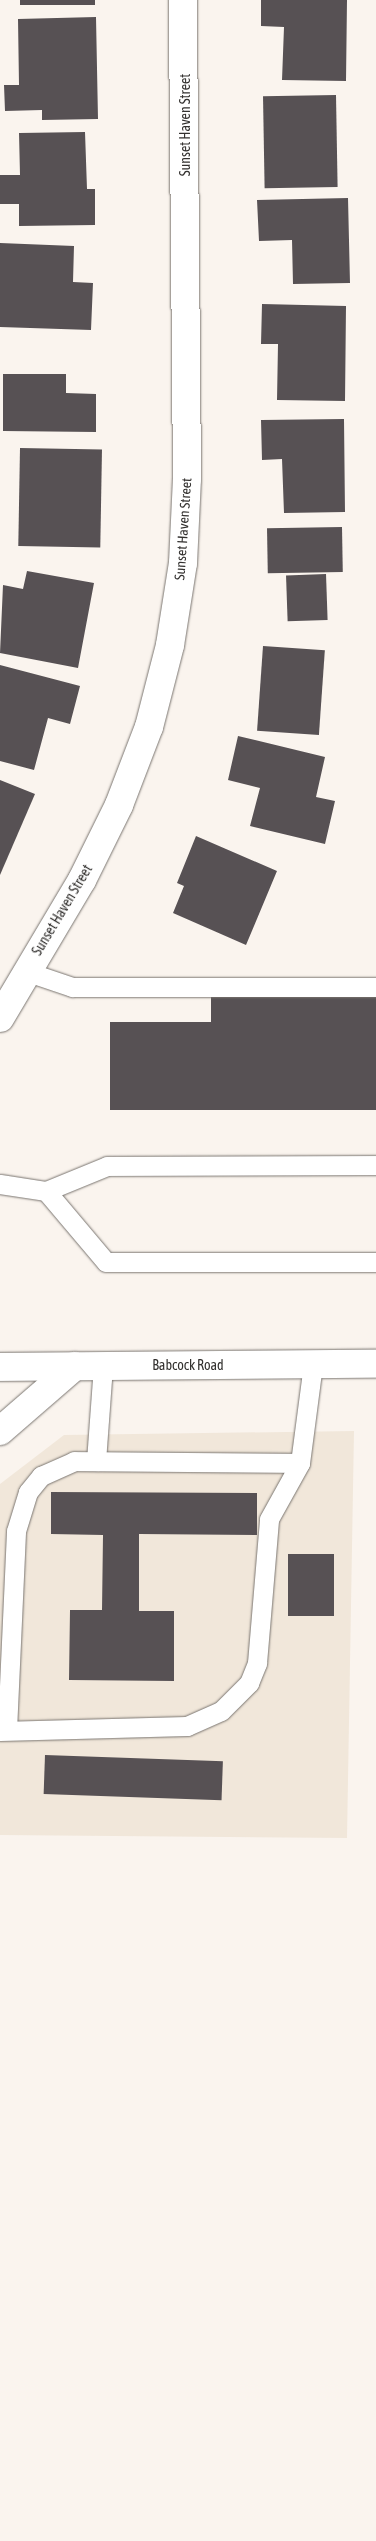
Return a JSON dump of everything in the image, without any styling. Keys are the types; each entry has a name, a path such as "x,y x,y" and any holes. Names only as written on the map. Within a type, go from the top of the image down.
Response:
{"street":[{"name":"Sunset Haven Street","path":"0,1018 25,971 82,880 119,805 149,727 170,645 183,563 187,479 183,0"},
{"name":"Babcock Road","path":"0,1367 376,1364"},
{"path":"0,1431 75,1366"}],"lane":[{"path":"25,971 72,987 376,986"},
{"path":"0,1184 46,1192 107,1166 376,1165"},
{"path":"46,1192 106,1262 376,1262"},
{"path":"300,1463 74,1461 41,1476 28,1492 16,1531 4,1731 186,1726 221,1711 249,1683 257,1663 269,1519 300,1463 313,1364"},
{"path":"96,1461 103,1366"}],"shaded area":[{"path":"354,1431 347,1838 0,1835 0,1484 64,1435"}],"building":[{"path":"20,0 95,0 95,5 20,5"},
{"path":"261,0 347,0 346,81 282,80 284,27 261,26"},
{"path":"96,17 98,119 42,120 42,110 5,111 4,85 19,85 18,19"},
{"path":"336,95 338,187 265,188 263,96"},
{"path":"85,132 87,189 95,189 95,225 19,226 19,204 0,204 0,175 20,175 19,133"},
{"path":"348,198 350,283 293,284 292,240 259,241 257,200"},
{"path":"0,243 74,246 73,282 93,283 91,330 0,327"},
{"path":"262,304 346,306 345,401 277,400 278,344 261,344"},
{"path":"3,374 66,374 66,393 96,394 96,432 3,431"},
{"path":"344,419 345,512 284,513 282,459 262,460 261,420"},
{"path":"20,448 102,449 100,547 18,546"},
{"path":"342,527 343,572 268,573 267,528"},
{"path":"27,571 94,583 78,668 0,653 3,585 23,589"},
{"path":"326,574 328,620 288,621 286,575"},
{"path":"263,646 325,650 319,735 257,731"},
{"path":"0,665 80,686 70,724 48,718 34,770 0,761"},
{"path":"238,736 325,757 316,797 335,801 325,844 250,826 260,788 228,780"},
{"path":"0,780 35,794 0,875"},
{"path":"196,836 277,871 246,945 173,913 184,886 177,883"},
{"path":"211,995 376,995 376,1110 110,1110 110,1022 211,1022"},
{"path":"51,1492 257,1493 257,1535 139,1534 139,1611 174,1611 174,1681 69,1680 70,1610 102,1610 103,1535 51,1534"},
{"path":"288,1554 334,1554 334,1616 288,1616"},
{"path":"45,1755 223,1761 222,1800 44,1794"}]}
